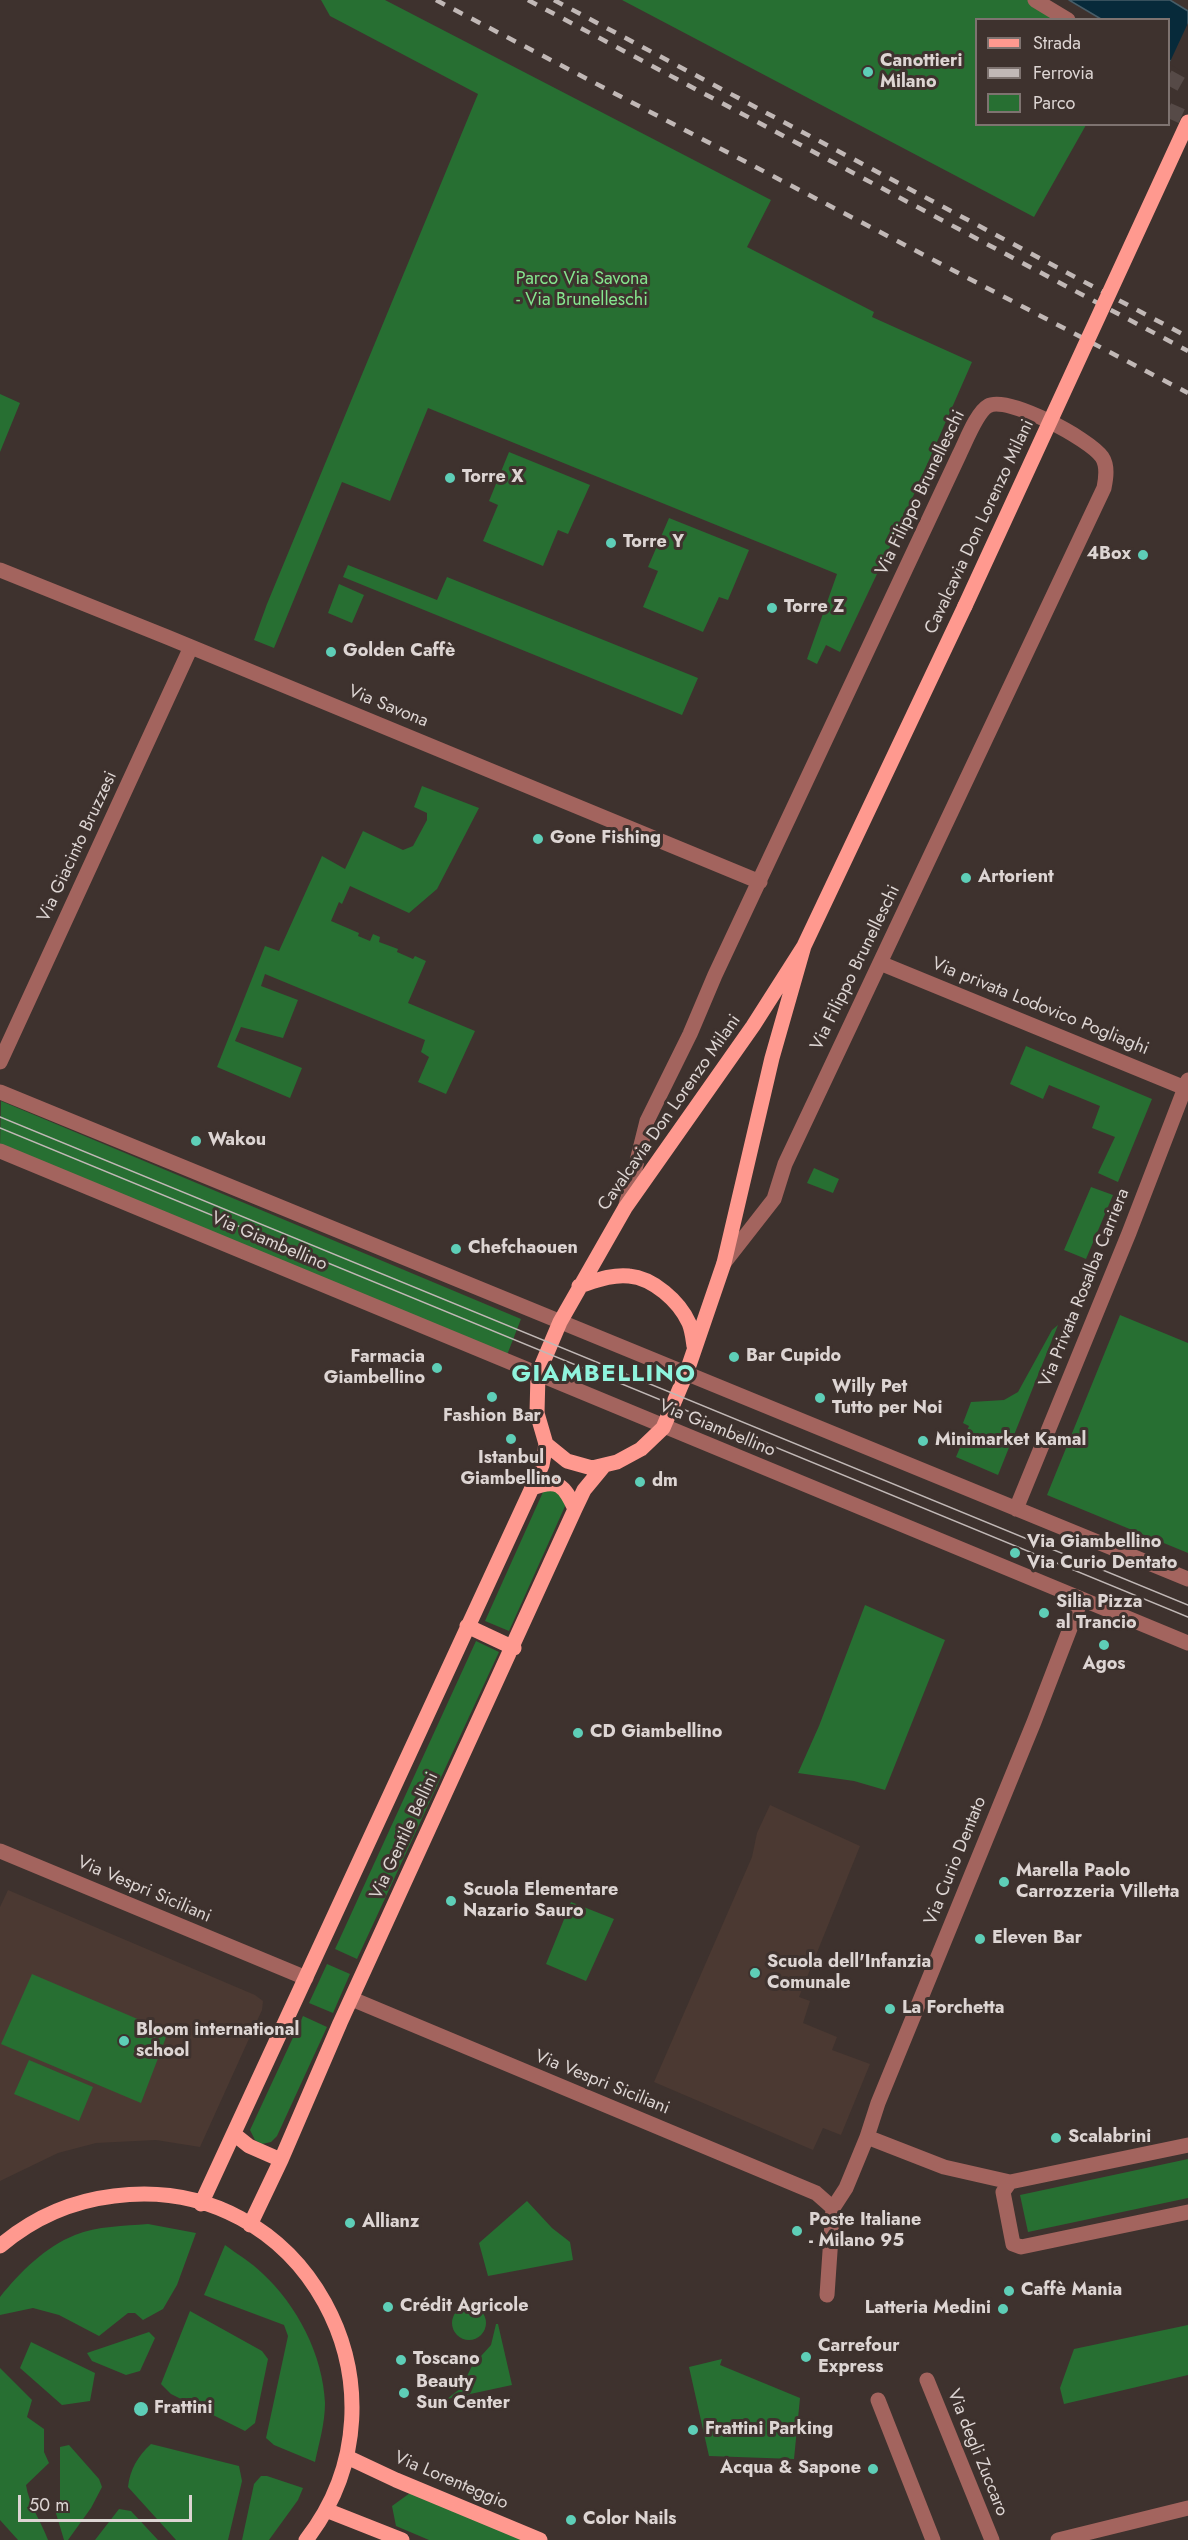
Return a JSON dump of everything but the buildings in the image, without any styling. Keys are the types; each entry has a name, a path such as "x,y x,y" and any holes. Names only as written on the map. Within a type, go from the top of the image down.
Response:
{"main road":[{"name":"Cavalcavia Don Lorenzo Milani","path":"538,1374 570,1302 625,1208 753,1026 804,946 965,606 1188,122"},
{"name":"Cavalcavia Don Lorenzo Milani","path":"663,1428 686,1374 723,1263 772,1058 804,946"},
{"path":"579,1286 605,1278 631,1276 658,1287 669,1297 689,1323 693,1350"},
{"path":"538,1374 537,1413 546,1444 557,1454 578,1466 603,1467 637,1452 663,1428"},
{"name":"Via Gentile Bellini","path":"201,2204 532,1488 542,1465 546,1444"},
{"name":"Via Gentile Bellini","path":"250,2225 514,1648 575,1509 584,1490 603,1467"},
{"path":"532,1488 546,1483 562,1488 568,1493 575,1509"},
{"path":"467,1626 514,1648"},
{"path":"234,2134 267,2156 281,2160"},
{"path":"0,2246 26,2227 50,2214 100,2198 153,2194 201,2204 229,2214 274,2242 296,2262 325,2302 337,2326 352,2386 352,2430 347,2457 339,2483 326,2510 306,2540"},
{"name":"Via Lorenteggio","path":"347,2457 540,2540"},
{"path":"326,2510 402,2540"}],"street":[{"path":"1035,0 1065,18"},
{"name":"Via Filippo Brunelleschi","path":"625,1208 647,1121 960,453 986,406 995,403 1004,404 1027,411 1078,437 1093,447 1105,463 1105,481 785,1164 774,1199 723,1263"},
{"name":"Via Savona","path":"0,570 760,882"},
{"name":"Via Giacinto Bruzzesi","path":"0,1062 191,647"},
{"name":"Via privata Lodovico Pogliaghi","path":"880,963 1186,1084"},
{"name":"Via Privata Rosalba Carriera","path":"1016,1509 1129,1233 1186,1084"},
{"name":"Via Giambellino","path":"0,1092 1188,1579"},
{"name":"Via Giambellino","path":"0,1151 663,1428 1188,1643"},
{"name":"Via Curio Dentato","path":"833,2208 846,2188 867,2138 878,2103 1034,1722 1081,1600"},
{"name":"Via Vespri Siciliani","path":"0,1851 306,1978"},
{"name":"Via Vespri Siciliani","path":"352,1999 816,2193 833,2208"},
{"path":"867,2138 944,2167 1010,2182 1188,2145"},
{"path":"1010,2182 1003,2192 1013,2244 1021,2247 1188,2212"},
{"path":"827,2295 833,2208"},
{"name":"Via degli Zuccaro","path":"927,2380 992,2540"},
{"path":"878,2400 933,2540"},
{"path":"1058,2540 1188,2508"}],"shaded area":[{"name":"Scuola dell'Infanzia Comunale","path":"770,1805 860,1846 799,1997 810,2001 803,2023 837,2037 832,2050 870,2064 841,2135 823,2128 813,2150 654,2082 752,1857 757,1833"},
{"name":"Bloom international school","path":"8,1890 255,1995 263,2001 262,2010 200,2147 156,2140 96,2143 58,2153 0,2181 0,1907"}],"green space":[{"name":"Parco Via Savona - Via Brunelleschi","path":"321,0 385,0 771,200 747,247 874,312 872,317 972,362 904,517 840,652 826,645 817,664 807,659 837,574 428,408 390,501 342,482 274,648 254,640 478,94 330,16"},
{"name":"Canottieri Milano","path":"622,0 1034,0 1067,18 975,18 975,126 1085,126 1034,217"},
{"path":"0,394 20,403 0,452"},
{"path":"509,452 590,485 568,534 558,530 543,566 483,541 498,505 489,501"},
{"path":"669,518 749,550 728,600 719,597 703,632 643,607 658,571 648,567"},
{"path":"348,565 437,600 447,577 698,678 682,715 343,577"},
{"path":"339,584 364,595 352,623 328,613"},
{"path":"422,786 479,808 437,889 409,913 350,886 342,904 339,902 331,921 359,933 358,936 370,941 373,934 380,937 379,942 398,949 397,952 413,959 415,956 426,961 408,1003 475,1031 446,1094 418,1082 429,1057 421,1052 425,1040 265,974 261,986 298,1000 283,1038 241,1027 235,1041 302,1068 290,1098 217,1067 265,946 279,951 322,856 345,869 363,831 403,850 413,846 427,820 427,813 414,807"},
{"path":"1026,1046 1152,1099 1118,1182 1098,1173 1115,1137 1092,1128 1100,1106 1049,1085 1043,1099 1010,1084"},
{"path":"1,1101 521,1319 507,1355 0,1147"},
{"path":"814,1168 839,1179 833,1193 807,1183"},
{"path":"1091,1187 1113,1195 1086,1259 1064,1250"},
{"path":"1120,1315 1188,1343 1188,1553 1047,1495"},
{"path":"1058,1325 998,1475 956,1457 969,1426 963,1423 971,1402 1004,1400 1018,1392 1052,1330"},
{"path":"554,1488 566,1504 509,1631 485,1621 543,1492"},
{"path":"865,1605 945,1640 885,1790 854,1781 798,1773 819,1726"},
{"path":"476,1641 499,1652 357,1959 335,1949"},
{"path":"571,1902 614,1919 586,1981 546,1964"},
{"path":"327,1964 350,1974 333,2013 309,2003"},
{"path":"32,1974 168,2032 141,2103 1,2044"},
{"path":"303,2016 327,2027 277,2136 271,2142 262,2144 255,2140 250,2130"},
{"path":"29,2060 93,2087 79,2121 14,2094"},
{"path":"1188,2159 1188,2198 1028,2232 1020,2195"},
{"path":"527,2201 552,2228 570,2242 573,2260 488,2276 479,2243"},
{"path":"148,2224 196,2233 177,2285 163,2309 143,2320 135,2313 128,2313 99,2336 59,2315 33,2308 0,2315 0,2297 16,2278 53,2246 75,2235 92,2230"},
{"path":"225,2245 253,2265 275,2286 306,2332 319,2367 325,2403 315,2462 274,2445 266,2438 288,2336 284,2325 204,2295"},
{"path":"469,2306 481,2311 486,2323 481,2335 469,2340 457,2335 452,2323 457,2311"},
{"path":"190,2311 262,2351 268,2359 255,2423 245,2431 171,2394 161,2384"},
{"path":"496,2324 498,2324 512,2385 447,2399 461,2388 472,2366 491,2345"},
{"path":"1188,2325 1188,2375 1064,2404 1060,2388 1074,2349"},
{"path":"149,2332 155,2338 140,2371 126,2375 92,2361 87,2353"},
{"path":"31,2342 95,2373 90,2401 62,2405 20,2368"},
{"path":"722,2359 720,2365 800,2398 794,2459 709,2456 689,2367"},
{"path":"0,2368 32,2400 27,2417 44,2429 44,2452 49,2463 26,2485 32,2506 48,2540 18,2540 0,2520"},
{"path":"151,2444 239,2466 242,2481 228,2540 176,2540 128,2487 135,2463"},
{"path":"69,2445 99,2479 102,2487 91,2508 68,2540 64,2540 55,2510 60,2500 60,2447"},
{"path":"261,2476 303,2488 298,2500 269,2540 242,2540 254,2484"},
{"path":"410,2493 524,2540 429,2540 396,2526 392,2506"},
{"path":"119,2509 131,2511 158,2540 95,2540"}],"water":[{"path":"1069,0 1170,0 1188,11 1188,72 1170,61 1170,18 1099,18"}],"pier":[{"path":"1188,23 1188,75 1170,65"}],"tunnel":[{"path":"1170,78 1188,88"},
{"path":"1170,111 1188,119"}],"tram line":[{"path":"0,1117 1188,1605"},
{"path":"0,1128 1188,1617"}],"railway":[{"path":"436,0 1188,393"},
{"path":"528,0 1188,351"},
{"path":"554,0 1188,337"}],"place":[{"name":"Canottieri Milano","path":"868,72"},
{"name":"Torre X","path":"450,478"},
{"name":"Torre Y","path":"611,543"},
{"name":"4Box","path":"1143,555"},
{"name":"Torre Z","path":"772,608"},
{"name":"Golden Caffè","path":"331,652"},
{"name":"Gone Fishing","path":"538,839"},
{"name":"Artorient","path":"966,878"},
{"name":"Wakou","path":"196,1141"},
{"name":"Chefchaouen","path":"456,1249"},
{"name":"Bar Cupido","path":"734,1357"},
{"name":"Farmacia Giambellino","path":"437,1368"},
{"name":"Fashion Bar","path":"492,1397"},
{"name":"Willy Pet Tutto per Noi","path":"820,1398"},
{"name":"Istanbul Giambellino","path":"511,1439"},
{"name":"Minimarket Kamal","path":"923,1441"},
{"name":"dm","path":"640,1482"},
{"name":"Via Giambellino Via Curio Dentato","path":"1015,1553"},
{"name":"Silia Pizza al Trancio","path":"1044,1613"},
{"name":"Agos","path":"1104,1645"},
{"name":"CD Giambellino","path":"578,1733"},
{"name":"Marella Paolo Carrozzeria Villetta","path":"1004,1882"},
{"name":"Scuola Elementare Nazario Sauro","path":"451,1901"},
{"name":"Eleven Bar","path":"980,1939"},
{"name":"Scuola dell'Infanzia Comunale","path":"755,1973"},
{"name":"La Forchetta","path":"890,2009"},
{"name":"Bloom international school","path":"124,2041"},
{"name":"Scalabrini","path":"1056,2138"},
{"name":"Allianz","path":"350,2223"},
{"name":"Poste Italiane - Milano 95","path":"797,2231"},
{"name":"Caffè Mania","path":"1009,2291"},
{"name":"Crédit Agricole","path":"388,2307"},
{"name":"Latteria Medini","path":"1003,2309"},
{"name":"Carrefour Express","path":"806,2357"},
{"name":"Toscano","path":"401,2360"},
{"name":"Beauty Sun Center","path":"404,2393"},
{"name":"Frattini","path":"141,2409"},
{"name":"Frattini Parking","path":"693,2430"},
{"name":"Acqua & Sapone","path":"873,2469"},
{"name":"Color Nails","path":"571,2520"}],"district":[{"name":"GIAMBELLINO","path":"604,1375"}]}
